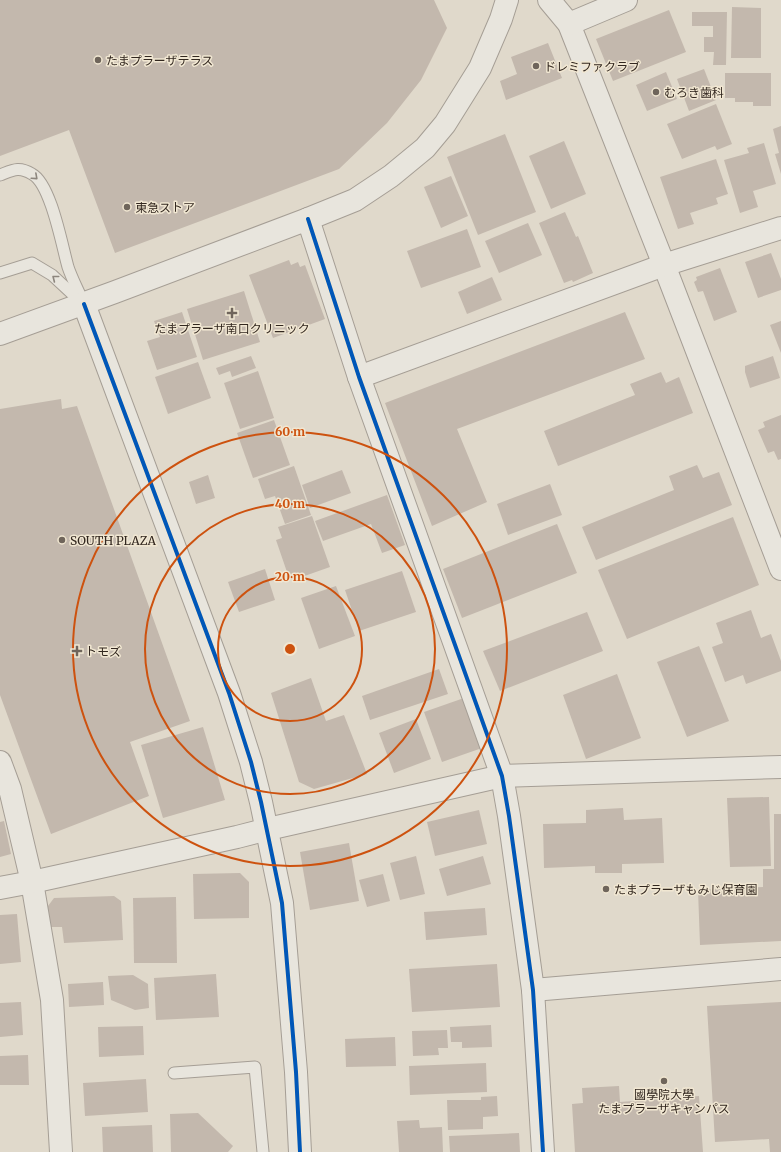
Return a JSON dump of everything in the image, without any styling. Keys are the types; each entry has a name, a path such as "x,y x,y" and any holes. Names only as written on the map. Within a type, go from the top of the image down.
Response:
{"street":[{"path":"0,334 84,304 355,200 391,176 425,148 445,124 480,68 507,0"},
{"path":"549,0 569,24 781,569"},
{"path":"569,24 626,0"},
{"path":"308,219 359,377 502,776 533,990 542,1152"},
{"path":"359,377 664,265 781,228"},
{"path":"84,304 229,693 251,762 268,828 282,903 296,1072 300,1152"},
{"path":"0,762 10,789 32,882 52,1000 61,1152"},
{"path":"0,888 237,837 268,828 502,776 781,767"},
{"path":"533,990 781,969"}],"lane":[{"path":"0,175 18,169 33,174 42,184 52,208 69,269 84,304"},
{"path":"0,273 32,263 52,276 84,304"},
{"path":"174,1073 255,1068 263,1152"}],"building":[{"path":"0,0 434,0 447,28 421,80 387,123 339,169 115,253 69,130 0,156"},
{"path":"732,7 761,8 761,58 731,58"},
{"path":"669,10 686,52 613,81 596,39"},
{"path":"692,12 727,12 726,65 713,65 714,52 704,52 704,37 713,37 713,26 692,26"},
{"name":"ドレミファクラブ","path":"548,43 562,78 506,100 500,81 517,74 511,57"},
{"path":"704,69 716,100 689,111 677,79"},
{"name":"むろき歯科","path":"666,72 677,99 647,111 636,85"},
{"path":"725,73 771,73 771,106 753,106 753,102 735,102 735,98 725,98"},
{"path":"716,104 732,144 717,150 715,146 682,159 667,124"},
{"path":"781,126 781,174 775,154 779,153 773,129"},
{"path":"505,134 536,212 478,235 447,157"},
{"path":"564,141 586,194 551,209 529,156"},
{"path":"764,143 776,184 753,191 758,207 740,213 724,160 749,153 747,148"},
{"path":"716,159 728,194 716,198 718,204 690,213 694,224 678,229 660,177"},
{"path":"451,176 468,216 441,228 424,187"},
{"path":"565,212 576,237 578,236 593,273 573,282 572,280 564,283 539,223"},
{"path":"528,223 542,255 499,273 485,241"},
{"path":"467,229 481,267 421,288 407,251"},
{"path":"771,253 781,279 781,290 758,298 745,262"},
{"path":"289,260 291,265 298,262 300,267 305,265 325,319 273,338 249,275"},
{"path":"720,268 737,312 714,321 703,291 698,292 694,282 697,280 696,277"},
{"path":"492,277 502,300 467,314 458,292"},
{"path":"244,291 260,342 203,360 187,309"},
{"path":"182,312 197,357 157,370 147,341 160,337 154,321"},
{"path":"625,312 645,359 457,429 487,502 432,526 385,403"},
{"path":"781,321 781,353 770,325"},
{"path":"251,356 256,368 232,377 230,371 219,375 216,368"},
{"path":"773,356 780,378 750,388 745,372 745,366"},
{"path":"198,362 211,398 168,414 155,377"},
{"path":"258,371 274,418 240,429 224,383"},
{"path":"661,372 666,383 679,377 693,413 558,466 544,431 635,395 630,384"},
{"name":"SOUTH PLAZA","path":"61,399 62,409 77,406 190,721 130,742 149,796 51,834 0,695 0,409"},
{"path":"781,415 781,459 778,460 774,451 768,453 758,430 765,427 763,422"},
{"path":"274,420 290,465 253,478 237,433"},
{"path":"697,465 703,478 719,472 732,505 596,560 582,527 674,490 669,476"},
{"path":"294,466 311,515 285,524 275,496 265,499 258,479"},
{"path":"342,470 351,493 310,508 302,485"},
{"path":"208,475 215,498 196,504 189,482"},
{"path":"550,484 562,515 508,535 497,504"},
{"path":"387,495 405,545 382,553 371,524 323,541 315,521"},
{"path":"312,516 330,567 296,579 294,573 288,575 276,540 282,538 278,527"},
{"path":"733,517 759,585 627,639 598,570"},
{"path":"557,524 577,573 462,618 443,569"},
{"path":"265,569 275,600 239,612 228,582"},
{"path":"402,571 416,612 359,631 345,590"},
{"path":"336,586 355,636 319,649 301,598"},
{"path":"751,610 761,638 771,634 781,661 781,671 746,684 743,675 725,682 712,647 723,643 716,623"},
{"path":"587,612 603,651 500,691 483,651"},
{"path":"699,646 729,721 687,737 657,662"},
{"path":"439,669 448,694 370,720 362,696"},
{"path":"617,674 641,738 586,759 563,695"},
{"path":"311,678 326,721 344,715 367,774 314,789 299,782 271,693"},
{"path":"464,698 482,748 442,762 424,712"},
{"path":"416,719 431,759 394,773 379,733"},
{"path":"203,727 225,800 163,818 141,745"},
{"path":"769,797 771,866 730,867 727,798"},
{"path":"623,808 624,820 662,818 664,863 622,864 622,873 595,873 595,866 544,868 543,824 586,823 586,810"},
{"path":"479,810 487,844 435,856 427,822"},
{"path":"774,814 781,814 781,941 700,945 698,890 763,887 763,869 774,869"},
{"path":"4,821 11,854 0,857 0,822"},
{"path":"349,843 359,901 310,910 300,852"},
{"path":"416,856 425,894 400,900 390,863"},
{"path":"483,856 491,884 447,896 439,869"},
{"path":"240,873 249,882 249,918 194,919 193,874"},
{"path":"383,874 390,901 367,907 359,880"},
{"path":"114,896 121,901 123,940 64,943 62,927 45,927 45,910 54,898"},
{"path":"176,897 177,963 134,963 133,898"},
{"path":"485,908 487,935 426,940 424,912"},
{"path":"17,914 21,962 0,964 0,915"},
{"path":"497,964 500,1007 412,1012 409,969"},
{"path":"216,974 219,1017 156,1020 154,978"},
{"path":"133,975 148,984 149,1008 135,1010 111,1000 108,976"},
{"path":"103,982 104,1005 69,1007 68,984"},
{"path":"21,1002 23,1035 0,1037 0,1003"},
{"path":"781,1002 781,1152 770,1152 769,1139 715,1142 707,1006"},
{"path":"491,1025 492,1047 462,1048 462,1042 451,1042 450,1027"},
{"path":"143,1026 144,1055 99,1057 98,1027"},
{"path":"447,1030 448,1048 438,1048 439,1055 413,1056 412,1031"},
{"path":"395,1037 396,1066 346,1067 345,1039"},
{"path":"28,1055 29,1085 0,1085 0,1056"},
{"path":"486,1063 487,1092 410,1095 409,1066"},
{"path":"146,1079 148,1112 85,1116 83,1083"},
{"path":"619,1086 620,1102 699,1096 703,1152 575,1152 572,1104 583,1103 582,1088"},
{"path":"497,1096 498,1116 483,1117 483,1129 448,1130 447,1100 481,1100 481,1097"},
{"path":"198,1113 233,1146 228,1152 171,1152 170,1114"},
{"path":"419,1120 420,1128 442,1127 443,1152 399,1152 397,1121"},
{"path":"152,1125 153,1152 103,1152 102,1127"},
{"path":"519,1133 520,1152 450,1152 449,1136"}],"cycle path":[{"path":"308,219 359,377 502,776 533,990 543,1152"},
{"path":"84,304 229,693 251,762 282,903 296,1072 300,1152"}],"place":[{"name":"たまプラーザテラス","path":"98,60"},
{"name":"ドレミファクラブ","path":"536,66"},
{"name":"むろき歯科","path":"656,92"},
{"name":"東急ストア","path":"127,207"},
{"name":"たまプラーザ南口クリニック","path":"232,313"},
{"name":"SOUTH PLAZA","path":"62,540"},
{"name":"トモズ","path":"77,651"},
{"name":"たまプラーザもみじ保育園","path":"606,889"},
{"name":"國學院大學 たまプラーザキャンパス","path":"664,1081"}]}
